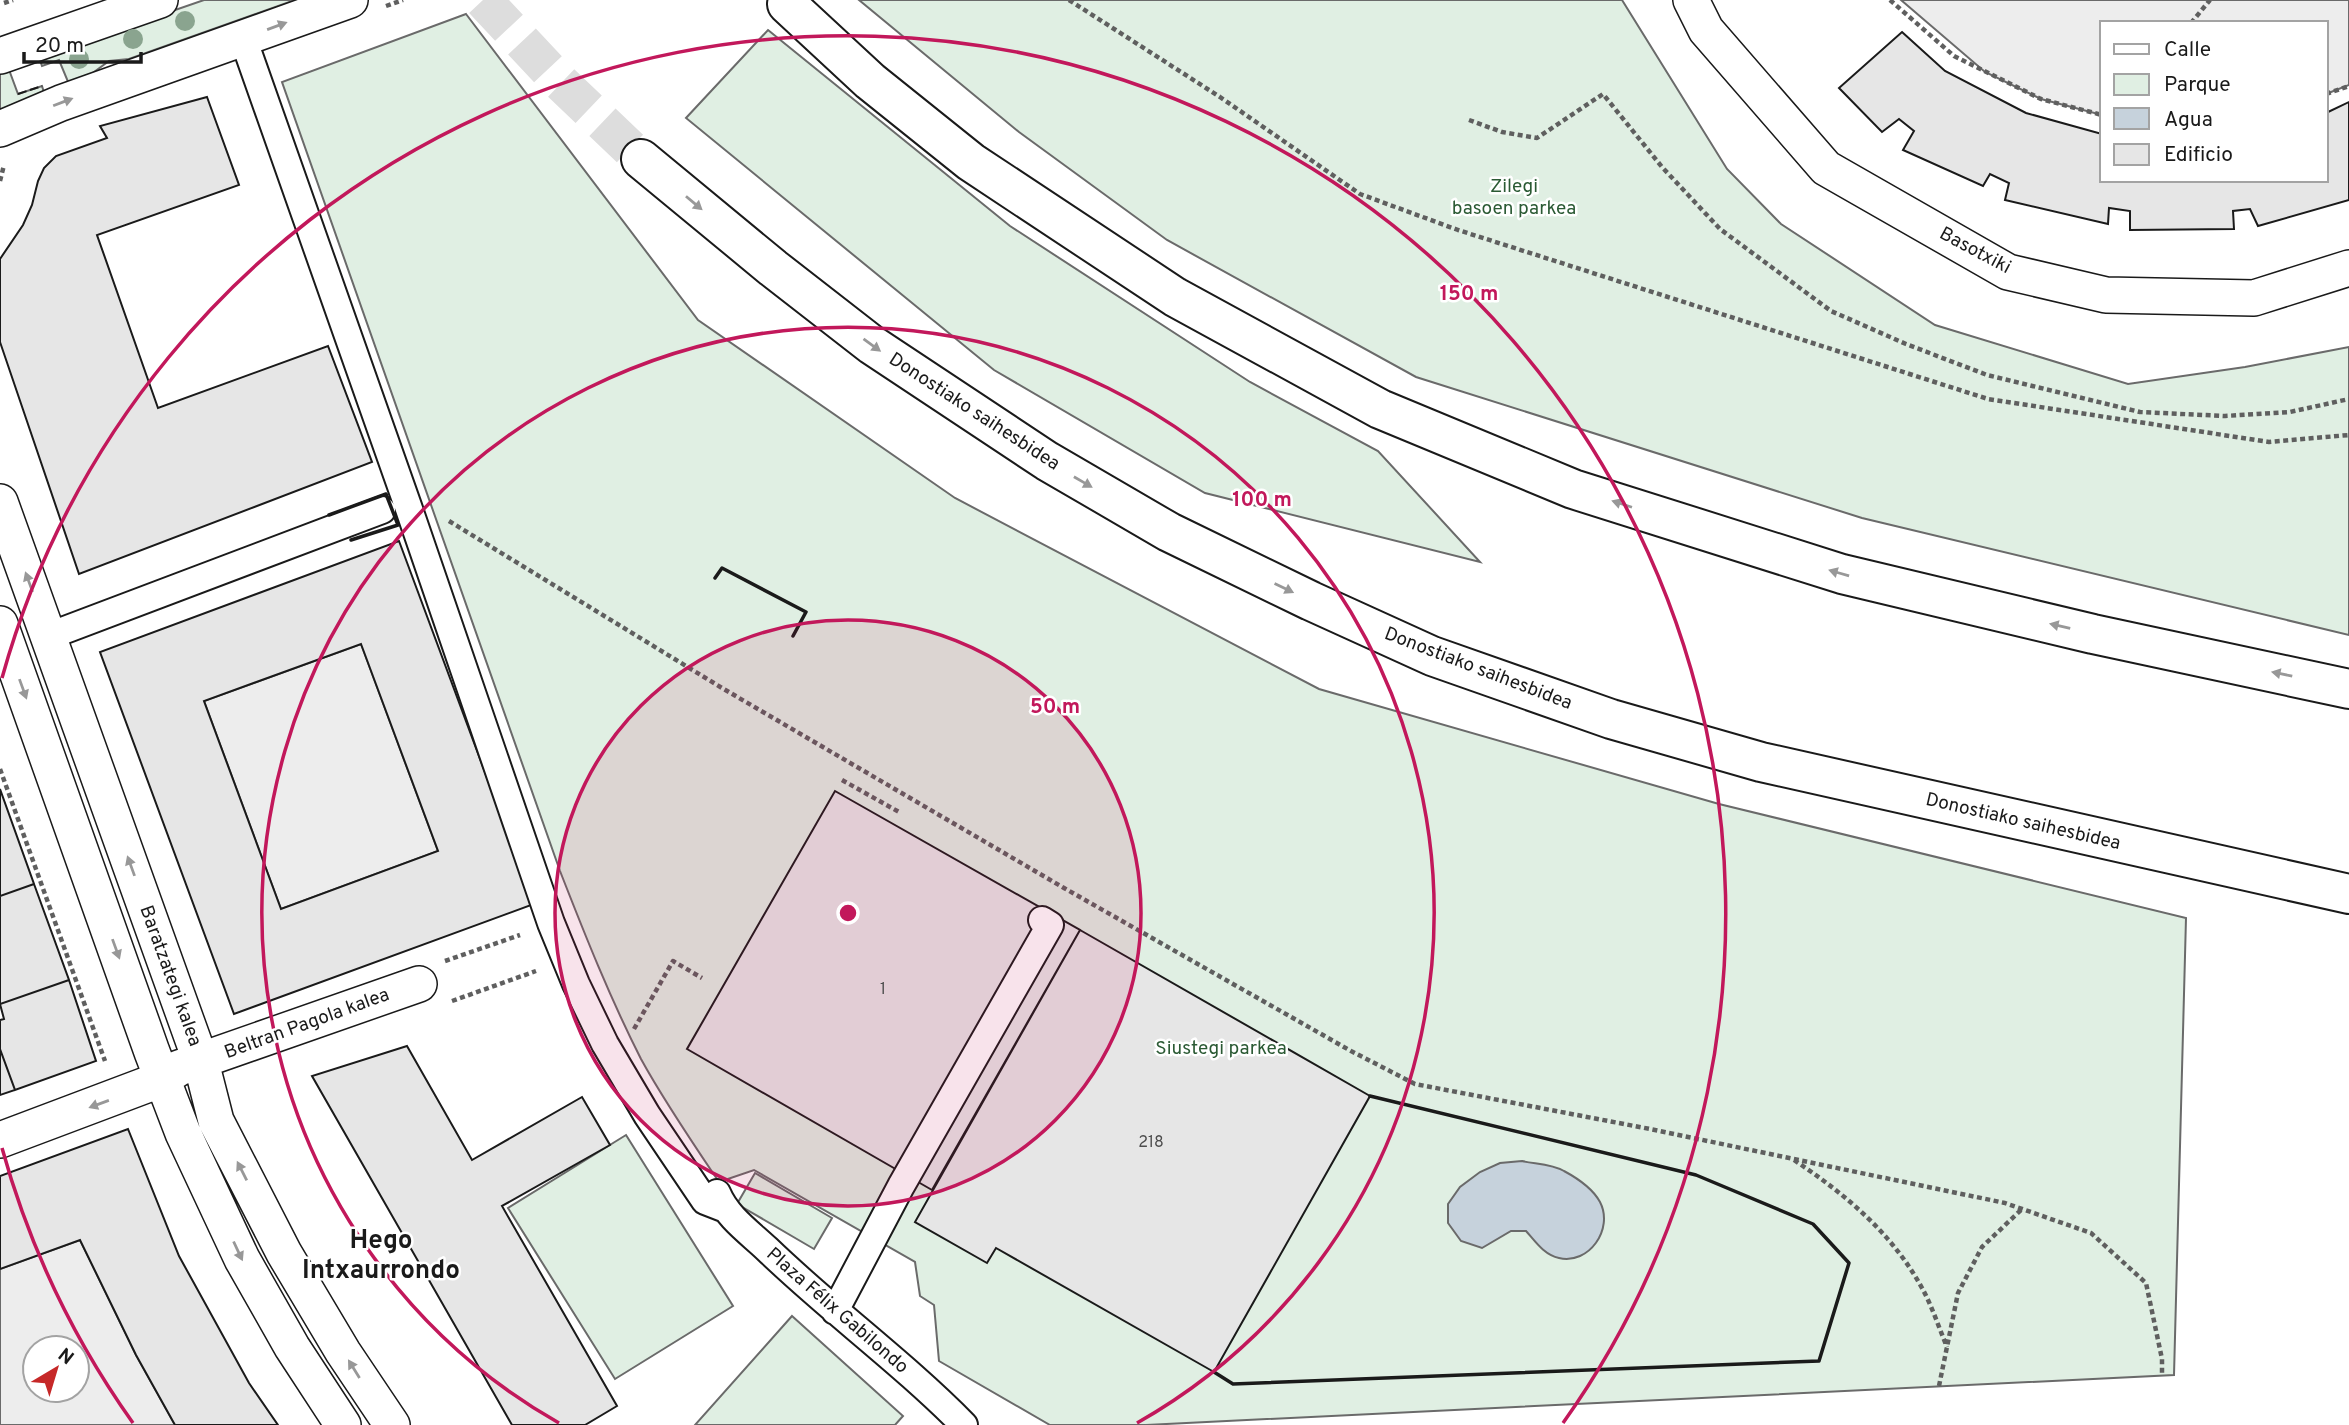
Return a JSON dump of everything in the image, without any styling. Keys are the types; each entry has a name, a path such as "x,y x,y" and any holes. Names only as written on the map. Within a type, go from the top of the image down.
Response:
{"highway":[{"path":"787,4 870,81 971,162 1175,297 1380,410 1573,489 1842,574 2094,634 2349,689"},
{"name":"Donostiako saihesbidea","path":"641,159 773,268 872,345 1047,461 1169,532 1432,656 1611,719 1761,762 2349,894"}],"street":[{"path":"0,56 160,0"},
{"path":"0,129 61,103 350,0"},
{"name":"Basotxiki","path":"1690,0 1706,30 1826,168 2008,272 2106,295 2254,298 2349,268"},
{"name":"Plaza Félix Gabilondo","path":"243,38 551,923 605,1044 647,1115 705,1201 720,1200 789,1270 938,1398 964,1425"},
{"name":"Baratzategi kalea","path":"0,502 201,1062 216,1121 284,1253 343,1352 392,1425"},
{"path":"49,636 382,510"},
{"path":"2,639 183,1133 242,1259 292,1347 343,1425"},
{"path":"835,1311 901,1186 1050,925 1042,920"},
{"name":"Beltran Pagola kalea","path":"0,1140 163,1079 179,1068 433,984"}],"path":[{"path":"4,4 13,0"},
{"path":"1069,0 1220,97 1360,194 1458,230 1988,399 2269,442 2349,435"},
{"path":"1889,0 1954,56 2041,99 2100,114"},
{"path":"2192,21 2210,0"},
{"path":"2328,93 2349,86"},
{"path":"1469,120 1502,132 1537,138 1604,94 1662,167 1720,229 1831,312 1987,375 2140,412 2225,416 2290,412 2349,399"},
{"path":"408,506 420,503 734,695 1076,895 1415,1084 1791,1157 2005,1203 2091,1233 2146,1283 2162,1359 2162,1376"},
{"path":"0,769 106,1063 96,1069"},
{"path":"842,780 899,812"},
{"path":"34,884 41,882"},
{"path":"433,984 532,931"},
{"path":"632,1032 673,961 702,978"},
{"path":"433,984 545,968"},
{"path":"1791,1157 1838,1189 1887,1236 1922,1288 1947,1347"},
{"path":"1939,1386 1958,1293 1982,1247 2022,1209"}],"green space":[{"path":"204,0 295,0 129,59 109,61 71,89 59,60 42,66 39,57"},
{"name":"Zilegi basoen parkea","path":"859,0 1622,0 1727,169 1781,224 1935,325 2128,384 2245,367 2349,347 2349,635 1862,518 1416,377 1167,240 1019,132"},
{"name":"Siustegi parkea","path":"466,14 698,320 955,498 1319,689 1719,804 2186,918 2174,1375 1146,1425 1050,1425 939,1361 934,1305 920,1296 915,1262 754,1170 719,1182 641,1059 608,990 560,871 282,82"},
{"path":"768,30 1010,226 1250,382 1378,451 1480,562 1205,493 994,370 686,118"},
{"path":"8,67 18,94 42,86 46,99 0,114 0,70"},
{"path":"626,1135 733,1306 615,1379 508,1208"},
{"path":"755,1173 832,1218 814,1249 737,1204"},
{"path":"792,1316 903,1416 895,1425 695,1425"}],"shaded area":[{"path":"1901,0 2349,0 2349,85 2328,93 2328,21 2100,21 2100,114 2041,99 1985,72"},
{"path":"361,644 438,851 281,909 204,701"},
{"path":"80,1240 136,1355 175,1425 0,1425 0,1269"}],"water":[{"path":"1522,1161 1559,1169 1579,1180 1597,1197 1604,1223 1596,1243 1589,1250 1570,1259 1559,1258 1540,1247 1526,1231 1511,1231 1482,1248 1461,1241 1448,1223 1448,1204 1460,1187 1480,1172 1500,1163"}],"building":[{"path":"1902,32 1945,71 2026,113 2100,133 2100,182 2328,182 2328,112 2349,102 2349,200 2258,226 2250,209 2233,211 2234,229 2130,230 2130,211 2109,208 2108,224 2005,200 2009,183 1990,174 1983,186 1903,150 1914,131 1899,119 1882,132 1839,88"},
{"path":"207,97 239,185 97,235 158,408 328,346 372,462 79,574 0,342 0,259 23,225 44,168 56,156 107,138 100,126"},
{"path":"399,541 534,904 234,1014 100,652","holes":["361,644 438,851 281,909 204,701"]},
{"path":"0,789 34,884 0,896"},
{"path":"835,791 1080,930 932,1190 687,1049"},
{"path":"34,884 69,980 0,1004 0,896"},
{"path":"1080,930 1370,1096 1214,1372 996,1248 987,1263 915,1222"},
{"path":"69,980 96,1061 15,1090 0,1049 0,1020 4,1019 0,1004"},
{"path":"407,1046 472,1160 582,1097 610,1145 502,1206 617,1406 585,1425 512,1425 312,1076"},
{"path":"0,1049 15,1090 0,1095"},
{"path":"128,1129 179,1256 249,1383 278,1425 175,1425 136,1355 80,1240 0,1269 0,1176"}],"tunnel":[{"path":"483,0 557,79 641,159"}],"fence":[{"path":"18,94 42,86"}],"wall":[{"path":"329,515 386,494 398,525 351,540"},
{"path":"715,578 722,568 806,612 793,636"},
{"path":"1214,1372 1233,1384 1819,1361 1849,1263 1813,1224 1696,1175 1370,1096"}],"district":[{"name":"Hego Intxaurrondo","path":"381,1256"}]}
